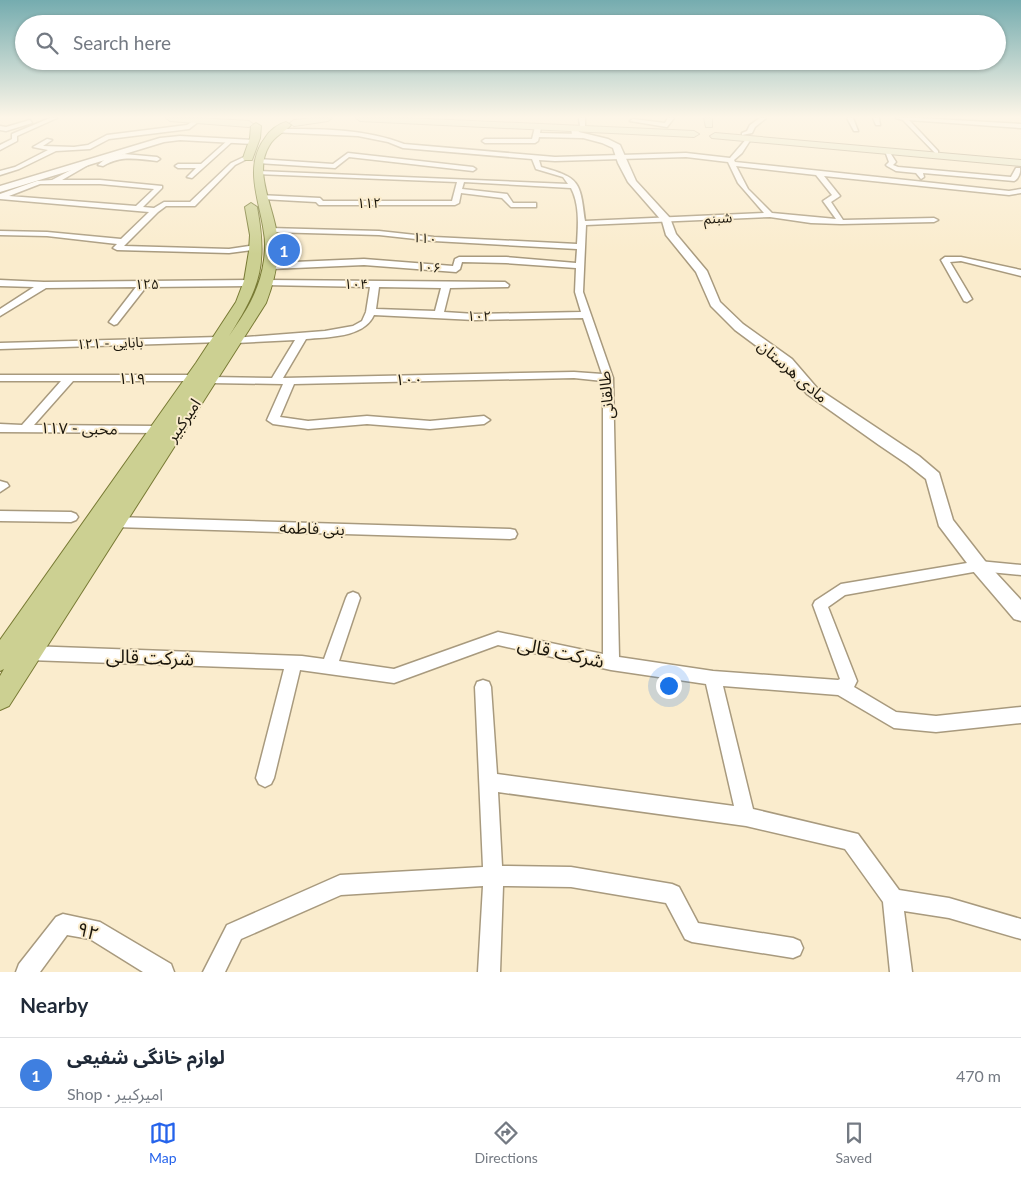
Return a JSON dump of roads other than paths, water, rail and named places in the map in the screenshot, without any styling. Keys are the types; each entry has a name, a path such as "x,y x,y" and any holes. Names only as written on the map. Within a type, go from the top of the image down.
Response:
{"main road":[{"name":"امیرکبیر","path":"255,163 259,200 256,248 263,277"},
{"path":"1004,163 1020,166"},
{"name":"امیرکبیر","path":"0,698 115,522 227,340 259,303 269,230 259,200"},
{"name":"امیرکبیر","path":"0,660 158,430 202,379"}],"street":[{"path":"0,174 26,163"},
{"path":"0,189 90,163"},
{"path":"53,182 93,163"},
{"path":"190,177 205,163"},
{"path":"234,163 192,204 164,204 155,210 117,248 229,251 256,248"},
{"path":"326,163 335,166 338,163"},
{"path":"367,163 461,180 574,186"},
{"path":"423,163 473,169"},
{"name":"طالقانی","path":"537,163 538,168 565,176 578,194 582,223 579,292 608,378 611,663"},
{"name":"مادی هرستان","path":"623,163 632,182 667,220 671,235 701,271 716,303 739,327 787,362 812,390 884,442 913,460 932,477 945,522 979,566 1021,613"},
{"path":"731,163 734,174 747,194 770,215"},
{"path":"742,163 1008,193 1021,191"},
{"path":"892,163 890,165 896,169 1014,179 1020,166"},
{"path":"178,166 202,166"},
{"path":"918,171 926,183"},
{"path":"818,173 836,196 826,201 841,222"},
{"path":"461,180 458,191 474,191 504,196 511,205 533,204"},
{"path":"0,197 39,182 100,182 160,187 138,208"},
{"path":"493,182 506,189 578,194"},
{"name":"۱۱۲","path":"259,200 455,203 458,191"},
{"path":"0,197 155,210"},
{"name":"شبنم","path":"582,223 770,215 795,220 841,222 934,220"},
{"name":"۱۱۰","path":"269,230 379,233 443,240 581,247"},
{"path":"0,234 47,234 123,242"},
{"name":"۱۰۶","path":"263,277 364,262 456,269 459,259 506,260 580,266"},
{"path":"967,299 945,260 961,259 1021,273"},
{"name":"۱۲۵","path":"0,283 44,285 143,284 263,277"},
{"name":"۱۰۴","path":"263,277 375,285 505,285"},
{"path":"114,322 143,284"},
{"path":"0,313 44,285"},
{"path":"227,340 303,335 354,329 365,323 371,312 375,285"},
{"path":"439,314 446,285"},
{"name":"۱۰۲","path":"371,312 475,317 587,315"},
{"path":"276,380 303,335"},
{"name":"بابایی - ۱۲۱","path":"0,346 227,340"},
{"name":"۱۰۰","path":"202,379 290,381 574,375 608,378"},
{"name":"۱۱۹","path":"0,378 202,379"},
{"path":"26,427 70,378"},
{"path":"290,381 273,420 308,424 367,420 430,424 484,420"},
{"name":"محبی - ۱۱۷","path":"0,428 158,430"},
{"path":"0,516 71,517"},
{"name":"بنی فاطمه","path":"115,522 510,534"},
{"path":"1021,570 979,566 841,590 820,605 849,681 841,688 894,720 936,724 1021,715"},
{"path":"329,667 353,598"},
{"name":"شرکت قالی","path":"29,653 294,663 394,676 498,638 611,663 713,678 841,688"},
{"path":"265,778 294,663"},
{"path":"713,678 746,817"},
{"path":"483,687 492,876 489,972"},
{"path":"487,782 746,817 851,841 893,899 901,972"},
{"path":"214,972 234,932 340,885 492,876 571,876 672,894 692,932 793,948"},
{"path":"893,899 949,908 1021,929"},
{"name":"۹۲","path":"27,972 63,924 93,929 163,972"}],"place":[{"name":"لوازم خانگی شفیعی","path":"284,250"}]}
